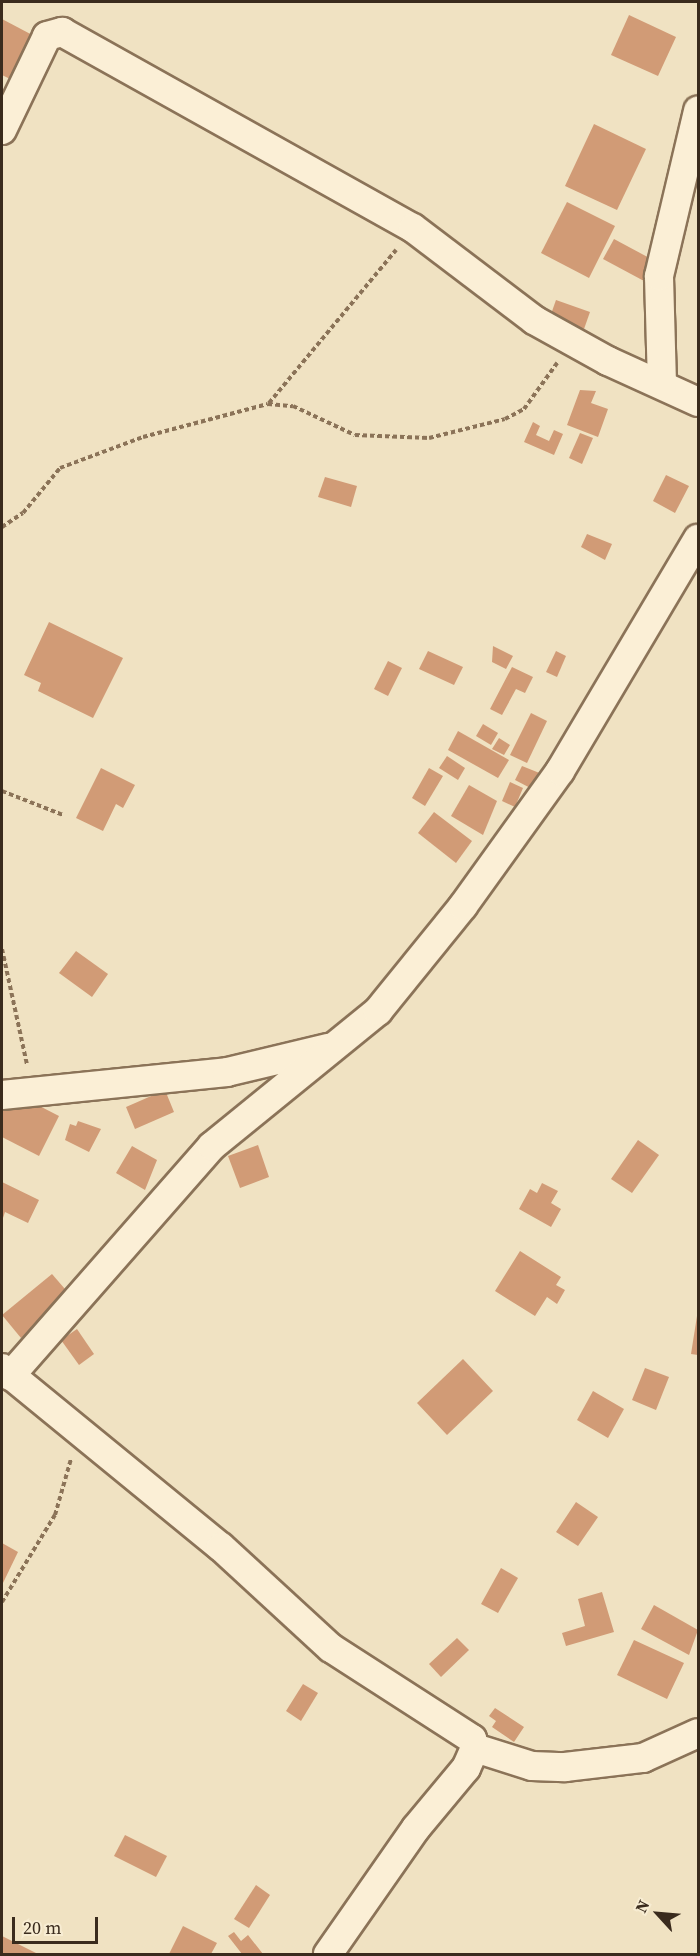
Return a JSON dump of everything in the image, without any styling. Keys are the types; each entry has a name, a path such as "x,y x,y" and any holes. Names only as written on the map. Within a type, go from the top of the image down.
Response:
{"street":[{"path":"2,130 47,36 62,32 412,228 501,297 572,340 699,402"},
{"path":"662,384 659,276 699,111"},
{"path":"699,539 560,771 456,915 378,1011 212,1146 6,1372 221,1547 297,1621 461,1731 475,1748 532,1766 583,1766 643,1758 699,1732"},
{"path":"2,1095 227,1072 336,1046"},
{"path":"328,1954 416,1828 466,1768 475,1748"}],"path":[{"path":"268,404 366,292 412,228"},
{"path":"2,527 23,513 60,468 143,437 268,404 293,406 355,435 429,438 505,419 524,409 572,340"},
{"path":"2,791 63,815"},
{"path":"2,949 33,1092"},
{"path":"2,1602 55,1515 77,1432"}],"building":[{"path":"629,15 676,37 658,76 611,55"},
{"path":"2,19 38,38 16,82 2,75"},
{"path":"594,124 646,149 617,210 565,186"},
{"path":"567,202 615,226 589,278 541,253"},
{"path":"614,239 655,261 644,281 603,259"},
{"path":"556,300 590,312 584,329 550,317"},
{"path":"580,390 596,391 591,403 608,409 598,437 567,425"},
{"path":"533,422 540,426 536,435 549,441 554,430 563,434 554,455 524,442"},
{"path":"580,433 593,438 582,464 569,458"},
{"path":"666,475 689,486 675,513 653,501"},
{"path":"325,477 357,486 351,507 318,497"},
{"path":"587,534 612,544 605,560 581,547"},
{"path":"49,622 123,658 93,718 38,691 41,683 24,675"},
{"path":"493,646 513,656 506,669 492,662"},
{"path":"428,651 463,667 454,685 419,669"},
{"path":"556,651 566,656 557,677 546,672"},
{"path":"388,661 402,668 388,696 374,689"},
{"path":"512,667 533,677 525,693 516,689 502,715 490,709"},
{"path":"531,713 547,721 527,763 510,755"},
{"path":"483,724 498,733 491,745 476,736"},
{"path":"458,731 509,760 498,778 448,750"},
{"path":"499,738 510,745 504,755 492,749"},
{"path":"447,756 465,768 458,780 439,768"},
{"path":"522,766 547,776 538,792 515,780"},
{"path":"101,768 135,785 123,808 116,804 103,831 76,818"},
{"path":"429,768 443,776 425,806 412,798"},
{"path":"510,782 523,788 515,807 502,801"},
{"path":"469,785 497,801 483,835 451,816"},
{"path":"434,812 472,841 456,863 418,833"},
{"path":"76,951 108,974 92,997 59,973"},
{"path":"165,1090 174,1112 135,1129 126,1107"},
{"path":"16,1094 59,1116 39,1156 2,1137 2,1105"},
{"path":"78,1121 101,1129 89,1152 65,1140 70,1124 76,1126"},
{"path":"638,1140 659,1155 632,1193 611,1179"},
{"path":"258,1145 269,1177 240,1188 228,1156"},
{"path":"132,1146 157,1160 145,1190 116,1173"},
{"path":"2,1182 39,1200 28,1223 5,1212 2,1221"},
{"path":"542,1183 558,1191 551,1203 561,1209 551,1227 519,1209 530,1189 537,1193"},
{"path":"520,1251 561,1277 556,1285 565,1290 557,1304 547,1297 535,1316 495,1291"},
{"path":"52,1274 71,1296 21,1338 2,1315"},
{"path":"698,1316 698,1355 691,1354"},
{"path":"77,1329 94,1354 79,1365 61,1340"},
{"path":"463,1359 493,1391 447,1435 417,1403"},
{"path":"645,1368 669,1377 656,1410 632,1400"},
{"path":"593,1391 624,1409 608,1438 577,1420"},
{"path":"576,1502 598,1517 578,1546 556,1532"},
{"path":"2,1543 18,1552 2,1585"},
{"path":"501,1568 518,1578 498,1613 481,1604"},
{"path":"602,1592 614,1632 566,1646 562,1633 585,1626 578,1599"},
{"path":"654,1605 698,1630 689,1655 641,1629"},
{"path":"457,1638 469,1650 441,1677 429,1664"},
{"path":"634,1640 684,1663 667,1699 617,1675"},
{"path":"303,1684 318,1693 301,1721 286,1711"},
{"path":"495,1708 524,1727 514,1742 492,1727 496,1721 489,1716"},
{"path":"125,1835 167,1856 156,1877 114,1856"},
{"path":"256,1885 270,1895 249,1928 234,1919"},
{"path":"183,1926 217,1943 211,1954 169,1954"},
{"path":"234,1932 241,1941 248,1935 263,1954 242,1954 228,1936"},
{"path":"2,1936 38,1954 2,1954"}]}
